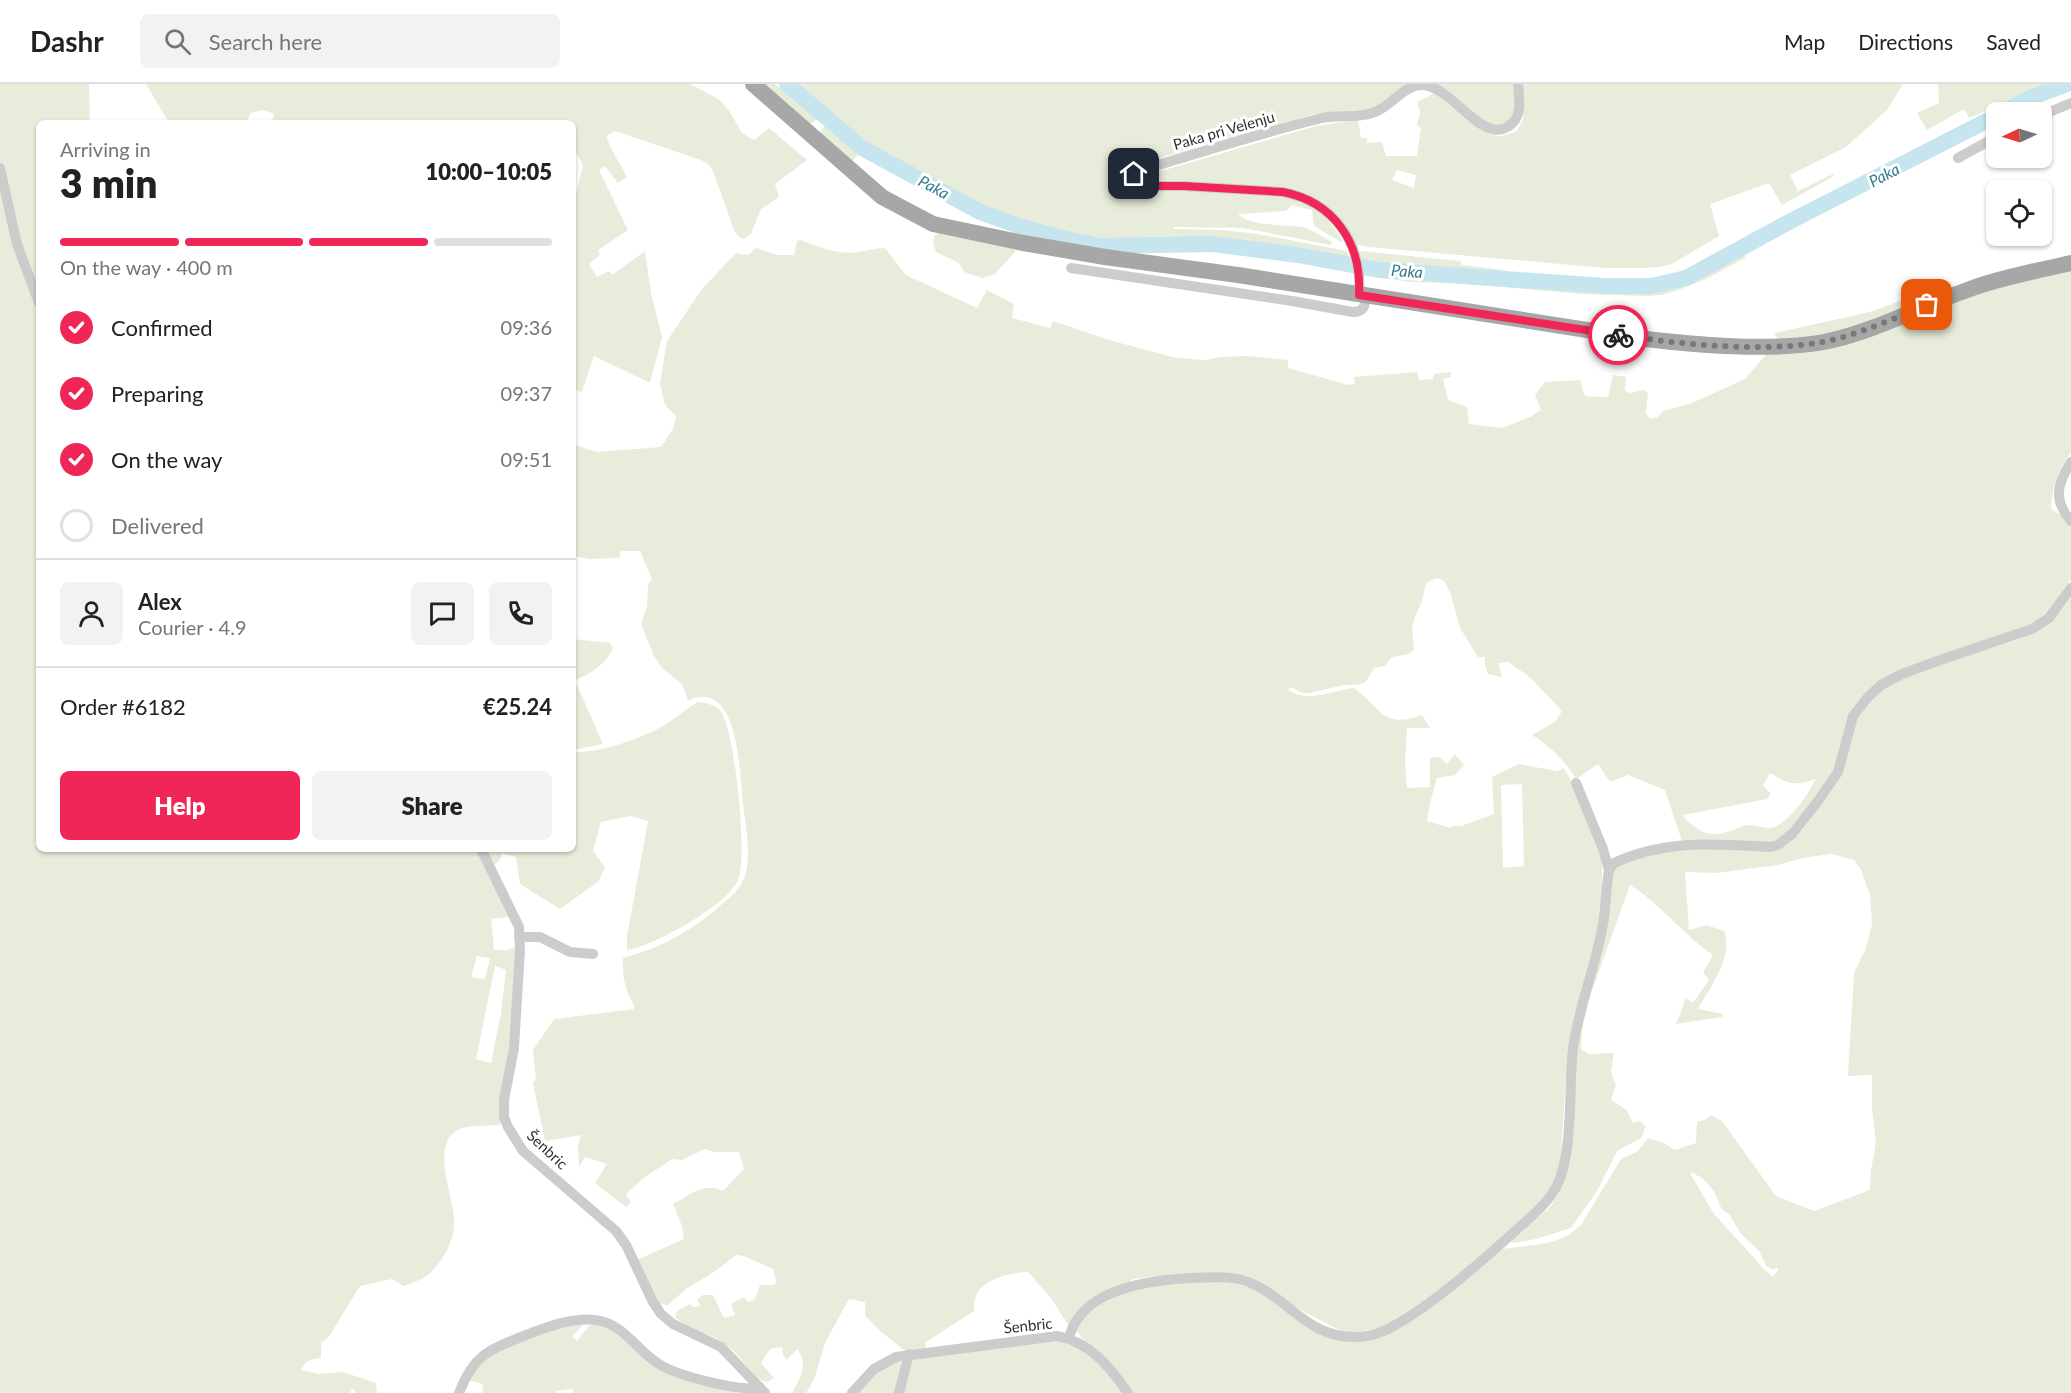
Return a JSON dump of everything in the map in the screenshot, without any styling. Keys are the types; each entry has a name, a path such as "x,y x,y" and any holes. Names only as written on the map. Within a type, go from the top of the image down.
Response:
{"main road":[{"path":"753,84 882,197 933,224 1105,257 1675,342 1801,345 1826,341 1863,331 1970,289 2071,263"}],"street":[{"name":"Paka pri Velenju","path":"1362,296 1353,250 1343,229 1328,212 1316,203 1299,195 1249,189 1142,186 1134,183 1134,174 1325,118 1371,113 1384,108 1414,86 1424,84 1448,97 1485,127 1507,128 1519,113 1518,84"},
{"path":"2052,111 2071,103"},
{"path":"1958,158 1986,143"},
{"path":"0,168 17,244 36,295"},
{"path":"1071,268 1353,312 1363,309 1362,296"},
{"path":"2071,462 2060,484 2059,500 2062,511 2071,521"},
{"path":"1609,870 1614,863 1625,858 1682,844 1770,847 1778,845 1794,833 1838,772 1853,716 1881,685 1902,674 1942,659 2032,629 2049,618 2071,588"},
{"path":"1069,1338 1072,1327 1080,1315 1111,1294 1134,1284 1225,1277 1253,1284 1319,1329 1340,1336 1357,1337 1378,1334 1429,1303 1533,1215 1552,1194 1564,1171 1574,1047 1580,1012 1603,924 1609,870 1603,849 1576,783"},
{"name":"Šenbric","path":"482,852 519,927 513,1048 504,1100 504,1117 513,1138 523,1151 616,1231 630,1253 652,1302 661,1314 679,1328 721,1347 763,1390"},
{"path":"519,937 540,937 570,952 593,954"},
{"path":"459,1393 472,1366 482,1356 541,1329 588,1319 611,1324 642,1352 674,1372 745,1390 763,1390"},
{"name":"Šenbric","path":"852,1393 874,1369 886,1361 909,1354 1057,1336 1069,1338 1086,1346 1102,1361 1128,1393"},
{"path":"899,1393 909,1354"}],"green space":[{"path":"0,84 89,84 90,120 36,120 36,852 477,852 509,917 491,919 494,950 508,950 515,947 513,1008 501,1123 500,1125 463,1128 452,1135 446,1145 445,1172 454,1215 454,1226 445,1254 436,1267 420,1280 404,1286 392,1279 360,1286 328,1338 321,1343 321,1358 307,1362 301,1370 318,1374 343,1372 376,1383 377,1393 357,1393 352,1389 350,1393 0,1393","holes":["477,956 490,958 485,979 471,977","495,966 506,970 501,1013 491,1063 476,1059"]},
{"path":"146,84 690,84 720,100 742,133 754,140 769,128 807,160 775,184 779,197 761,209 751,234 744,239 734,230 713,171 708,164 615,131 607,135 627,177 618,183 605,166 599,170 628,230 598,250 600,255 589,264 597,277 609,271 612,275 645,251 651,293 662,337 650,383 594,356 582,392 576,390 576,194 583,166 576,152 576,120 273,120 274,114 263,110 251,113 248,120 167,120"},
{"path":"761,84 775,84 818,117 809,126"},
{"path":"794,84 1406,84 1400,92 1376,109 1315,114 1127,167 1115,174 1116,184 1130,191 1182,190 1292,197 1321,210 1343,241 1341,242 1314,226 1312,210 1292,205 1286,211 1238,214 1259,223 1306,228 1332,242 1331,245 1243,228 1174,227 1173,229 1223,230 1258,234 1347,251 1349,260 1310,251 1244,241 1099,241 1061,236 1026,226 984,210 893,159 868,148"},
{"path":"1432,84 1514,84 1515,99 1510,120 1499,126 1490,125"},
{"path":"1522,84 1903,84 1887,110 1846,147 1790,175 1798,191 1833,174 1834,176 1782,205 1769,183 1710,204 1719,236 1672,264 1659,267 1606,268 1357,245 1350,233 1321,202 1297,191 1139,179 1139,175 1168,169 1316,126 1358,120 1361,138 1367,138 1367,143 1382,142 1386,156 1417,156 1421,128 1417,125 1420,112 1417,102 1435,93 1465,119 1491,134 1501,136 1517,131 1523,120","holes":["1397,170 1416,175 1414,188 1392,180"]},
{"path":"1938,84 2051,84 2008,102 1986,102 1986,111 1969,118 1964,109 1927,130 1917,113 1939,103"},
{"path":"826,125 859,154 850,163 818,134"},
{"path":"939,233 1015,249 1015,252 995,274 983,278 964,272 959,263 936,252 933,243 935,235"},
{"path":"801,240 821,248 843,252 885,248 906,275 977,308 987,290 1014,304 1012,318 1050,328 1053,321 1109,340 1176,358 1206,360 1248,356 1288,360 1288,368 1348,385 1355,384 1354,377 1417,372 1419,380 1433,379 1434,374 1451,372 1451,377 1443,379 1448,400 1467,407 1469,424 1502,428 1541,410 1535,395 1545,382 1580,380 1585,396 1608,397 1613,375 1626,377 1625,390 1629,393 1644,390 1648,393 1646,413 1650,419 1658,417 1663,411 1692,403 1745,379 1769,351 2071,268 2071,452 2057,479 2052,494 2051,509 2061,515 2071,526 2071,579 2046,616 2031,626 1869,691 1856,704 1849,716 1835,767 1828,781 1791,831 1771,844 1682,841 1665,790 1628,775 1610,782 1598,764 1576,779 1557,754 1532,735 1556,721 1562,711 1531,678 1508,662 1498,663 1502,677 1488,674 1485,657 1478,657 1460,628 1450,592 1444,581 1437,578 1426,583 1422,601 1412,625 1414,650 1409,654 1392,657 1385,666 1374,668 1366,682 1357,685 1344,685 1310,693 1302,693 1291,687 1288,690 1304,696 1312,696 1354,688 1390,718 1399,720 1422,715 1430,728 1407,728 1405,762 1407,788 1430,787 1430,758 1440,757 1447,764 1455,754 1464,765 1455,775 1437,778 1427,821 1450,828 1494,814 1492,777 1519,764 1557,771 1564,768 1574,786 1602,861 1601,920 1566,1076 1560,1170 1553,1192 1442,1288 1399,1319 1382,1327 1353,1333 1341,1331 1280,1299 1254,1281 1154,1276 1134,1279 1111,1290 1068,1325 1051,1298 1028,1272 1021,1272 1006,1275 984,1285 976,1296 974,1311 926,1342 926,1349 905,1351 865,1316 865,1302 849,1299 825,1343 814,1380 806,1393 792,1393 803,1365 797,1349 787,1360 783,1355 782,1347 770,1349 761,1363 774,1378 767,1382 758,1379 734,1351 716,1338 686,1326 675,1317 677,1311 690,1304 693,1307 700,1306 697,1299 703,1295 713,1295 724,1318 735,1315 731,1304 744,1297 748,1302 755,1299 760,1285 775,1285 773,1269 744,1256 736,1255 686,1289 668,1305 660,1304 637,1260 684,1239 682,1226 673,1204 703,1189 716,1188 723,1191 744,1169 739,1152 715,1152 705,1149 682,1160 672,1159 645,1177 626,1194 631,1202 626,1207 595,1183 607,1164 585,1157 579,1167 578,1145 581,1135 545,1141 533,1083 536,1079 533,1050 554,1019 634,1009 625,983 623,958 663,944 711,914 733,895 741,884 748,858 739,759 731,725 717,702 706,697 688,701 682,684 663,669 654,656 641,624 647,607 648,585 652,579 640,551 621,551 619,558 590,559 576,557 576,445 596,452 661,447 673,429 676,416 665,405 660,384 667,341 702,289 736,253 748,255 756,248 777,255 794,255 797,241","holes":["1770,773 1783,780 1802,783 1816,779 1794,811 1777,826 1767,828 1747,825 1714,834 1697,829 1683,815 1767,799 1771,794 1763,786","1522,784 1524,866 1503,868 1501,785"]},
{"path":"1360,251 1460,261 1462,265 1504,270 1508,275 1362,263"},
{"path":"1745,252 1745,258 1706,279 1662,295 1646,296 1410,282 1364,275 1363,270 1571,288 1647,291 1678,284"},
{"path":"1946,284 1944,291 1881,318 1825,336 1778,340 1774,333 1870,312"},
{"path":"2071,597 2071,1393 1132,1393 1075,1330 1083,1317 1110,1298 1135,1286 1220,1280 1252,1288 1340,1336 1382,1334 1502,1249 1555,1241 1569,1235 1581,1225 1621,1159 1638,1151 1648,1138 1662,1142 1675,1150 1696,1143 1697,1122 1711,1115 1722,1121 1776,1196 1814,1211 1870,1190 1876,1142 1872,1108 1872,1075 1848,1076 1854,973 1866,948 1872,924 1870,895 1861,870 1854,860 1831,854 1802,858 1778,865 1715,873 1685,872 1689,930 1707,925 1724,931 1726,951 1723,961 1698,1009 1723,1014 1722,1017 1676,1024 1686,998 1693,1003 1709,980 1703,973 1713,955 1652,901 1630,885 1590,996 1582,1029 1581,1049 1589,1054 1614,1053 1611,1072 1616,1085 1611,1100 1627,1110 1633,1123 1640,1121 1646,1126 1641,1138 1617,1151 1597,1191 1571,1228 1536,1239 1512,1243 1511,1241 1549,1208 1559,1194 1566,1171 1571,1077 1612,872 1617,865 1666,848 1781,849 1793,839 1813,815 1828,786 1855,720 1868,701 1893,683 1921,670 2020,639 2042,627 2062,609","holes":["1691,1172 1702,1178 1714,1191 1722,1210 1729,1214 1741,1234 1759,1251 1767,1267 1778,1268 1773,1277 1714,1214"]},
{"path":"576,639 610,643 613,649 606,660 585,676 576,680"},
{"path":"577,685 603,744 576,749"},
{"path":"698,702 715,706 720,710 727,726 731,745 739,796 741,867 738,880 720,901 671,933 627,950 627,936 648,821 630,816 601,822 593,851 605,867 598,882 560,909 520,884 516,857 501,853 501,858 492,865 486,852 576,852 576,752 607,748 643,736 663,726"},
{"path":"595,1322 605,1325 680,1378 736,1393 574,1393 572,1389 556,1391 556,1393 482,1393 483,1384 467,1380 484,1358 530,1335 584,1323 572,1337 577,1341"},
{"path":"1044,1340 1071,1345 1090,1356 1123,1393 901,1393 908,1369 915,1358"},
{"path":"899,1360 902,1365 897,1393 857,1393 881,1368"}],"waterway":[{"name":"Paka","path":"787,84 862,148 980,212 1061,238 1099,246 1213,244 1298,255 1379,270 1605,286 1651,286 1686,278 1787,223 1986,121"},
{"name":"Paka","path":"2023,102 2067,84"}],"way so far":[{"path":"1618,335 1704,344 1801,345 1863,331 1927,305"}],"route":[{"path":"1134,174 1134,183 1142,186 1283,192 1299,195 1316,203 1328,212 1350,241 1359,284 1359,295 1618,335"}]}
